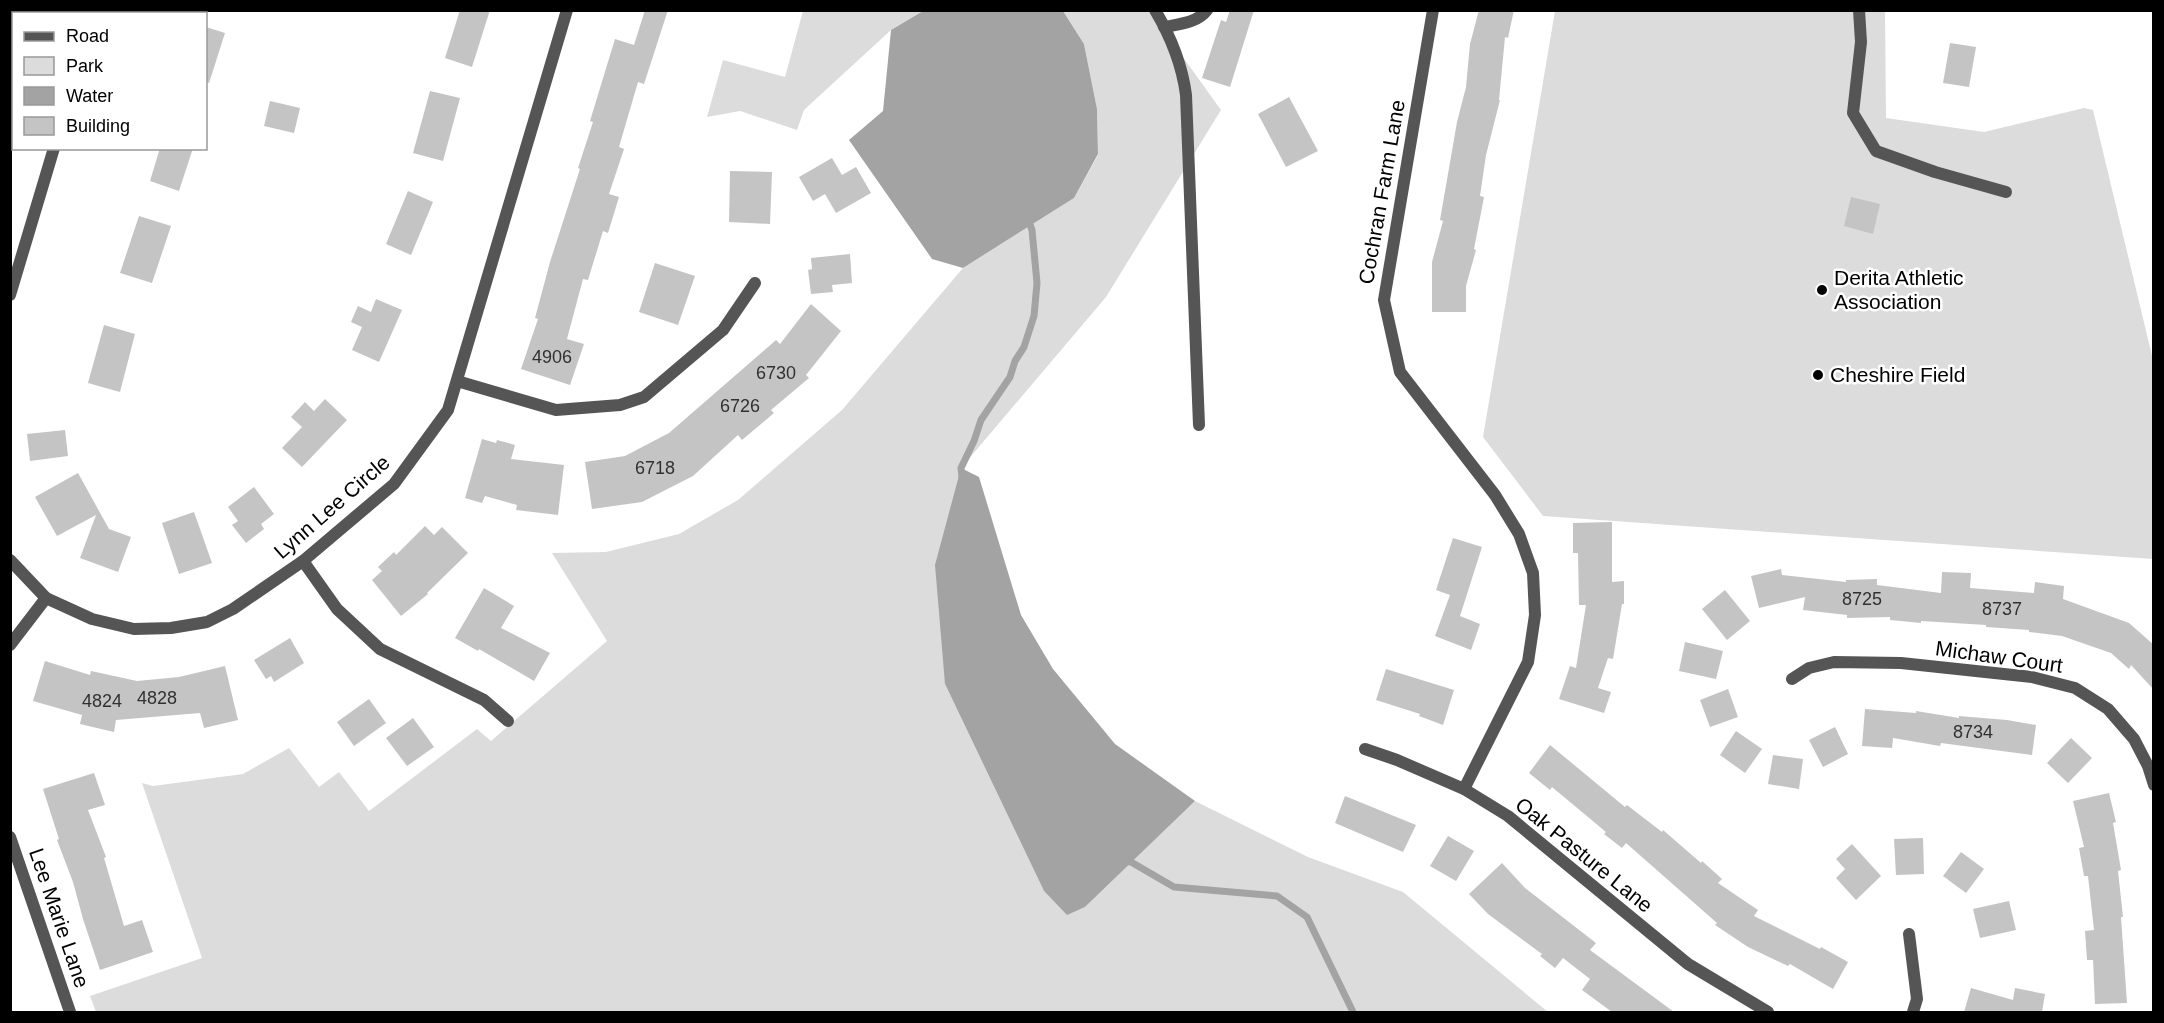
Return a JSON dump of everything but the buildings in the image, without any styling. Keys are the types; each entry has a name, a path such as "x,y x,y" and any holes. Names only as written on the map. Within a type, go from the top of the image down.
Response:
{"street":[{"name":"Lynn Lee Circle","path":"10,560 46,598 92,619 134,629 171,628 207,622 233,609 303,561 394,484 448,410 567,10"},
{"path":"1155,10 1183,72 1186,95 1199,425"},
{"path":"1164,27 1188,23 1203,15 1207,10"},
{"name":"Cochran Farm Lane","path":"1433,10 1384,300 1400,372 1495,495 1519,534 1533,573 1535,615 1527,662 1464,789"},
{"path":"1859,10 1861,42 1853,113 1876,151 1935,172 2006,192"},
{"path":"10,295 53,150"},
{"path":"457,381 556,410 620,405 644,397 723,330 755,283"},
{"path":"303,561 338,609 380,649 484,700 508,721"},
{"path":"10,645 46,598"},
{"name":"Michaw Court","path":"1792,679 1809,668 1834,662 1901,663 2032,677 2075,688 2108,709 2134,739 2148,766 2154,785"},
{"name":"Oak Pasture Lane","path":"1365,749 1464,789 1517,823 1688,964 1767,1012"},
{"name":"Lee Marie Lane","path":"10,837 70,1012"},
{"path":"1909,934 1917,999 1913,1012"}],"green space":[{"path":"1149,10 1221,110 1106,297 961,468 945,684 1044,891 1067,914 1085,907 1195,801 1308,857 1403,892 1548,1012 96,1012 90,996 202,958 142,783 153,786 243,774 289,748 319,787 339,772 369,811 477,729 491,741 607,641 552,553 606,552 679,534 738,500 842,410 963,268 1074,198 1098,155 1097,109 1084,44 1063,11"},
{"path":"803,11 923,11 891,30 804,110 797,130 740,111 707,117 723,60 785,77"},
{"name":"Derita Athletic Association","path":"1555,11 1885,11 1886,118 1984,132 2084,108 2093,110 2153,360 2153,559 1543,516 1483,437"}],"water":[{"path":"923,11 1063,11 1084,44 1097,109 1098,154 1074,198 963,268 932,259 849,140 883,111 891,30"},
{"path":"961,468 979,477 1021,615 1053,669 1115,744 1195,801 1085,907 1067,915 1044,891 945,684 935,565"}],"waterway":[{"path":"962,477 961,468 981,420 1010,377 1015,361 1024,347 1034,316 1037,283 1032,230 1028,219"},
{"path":"1123,861 1131,862 1174,887 1277,896 1307,917 1353,1012"}],"place":[{"name":"Derita Athletic Association","path":"1822,290"},
{"name":"Cheshire Field","path":"1818,375"}]}
